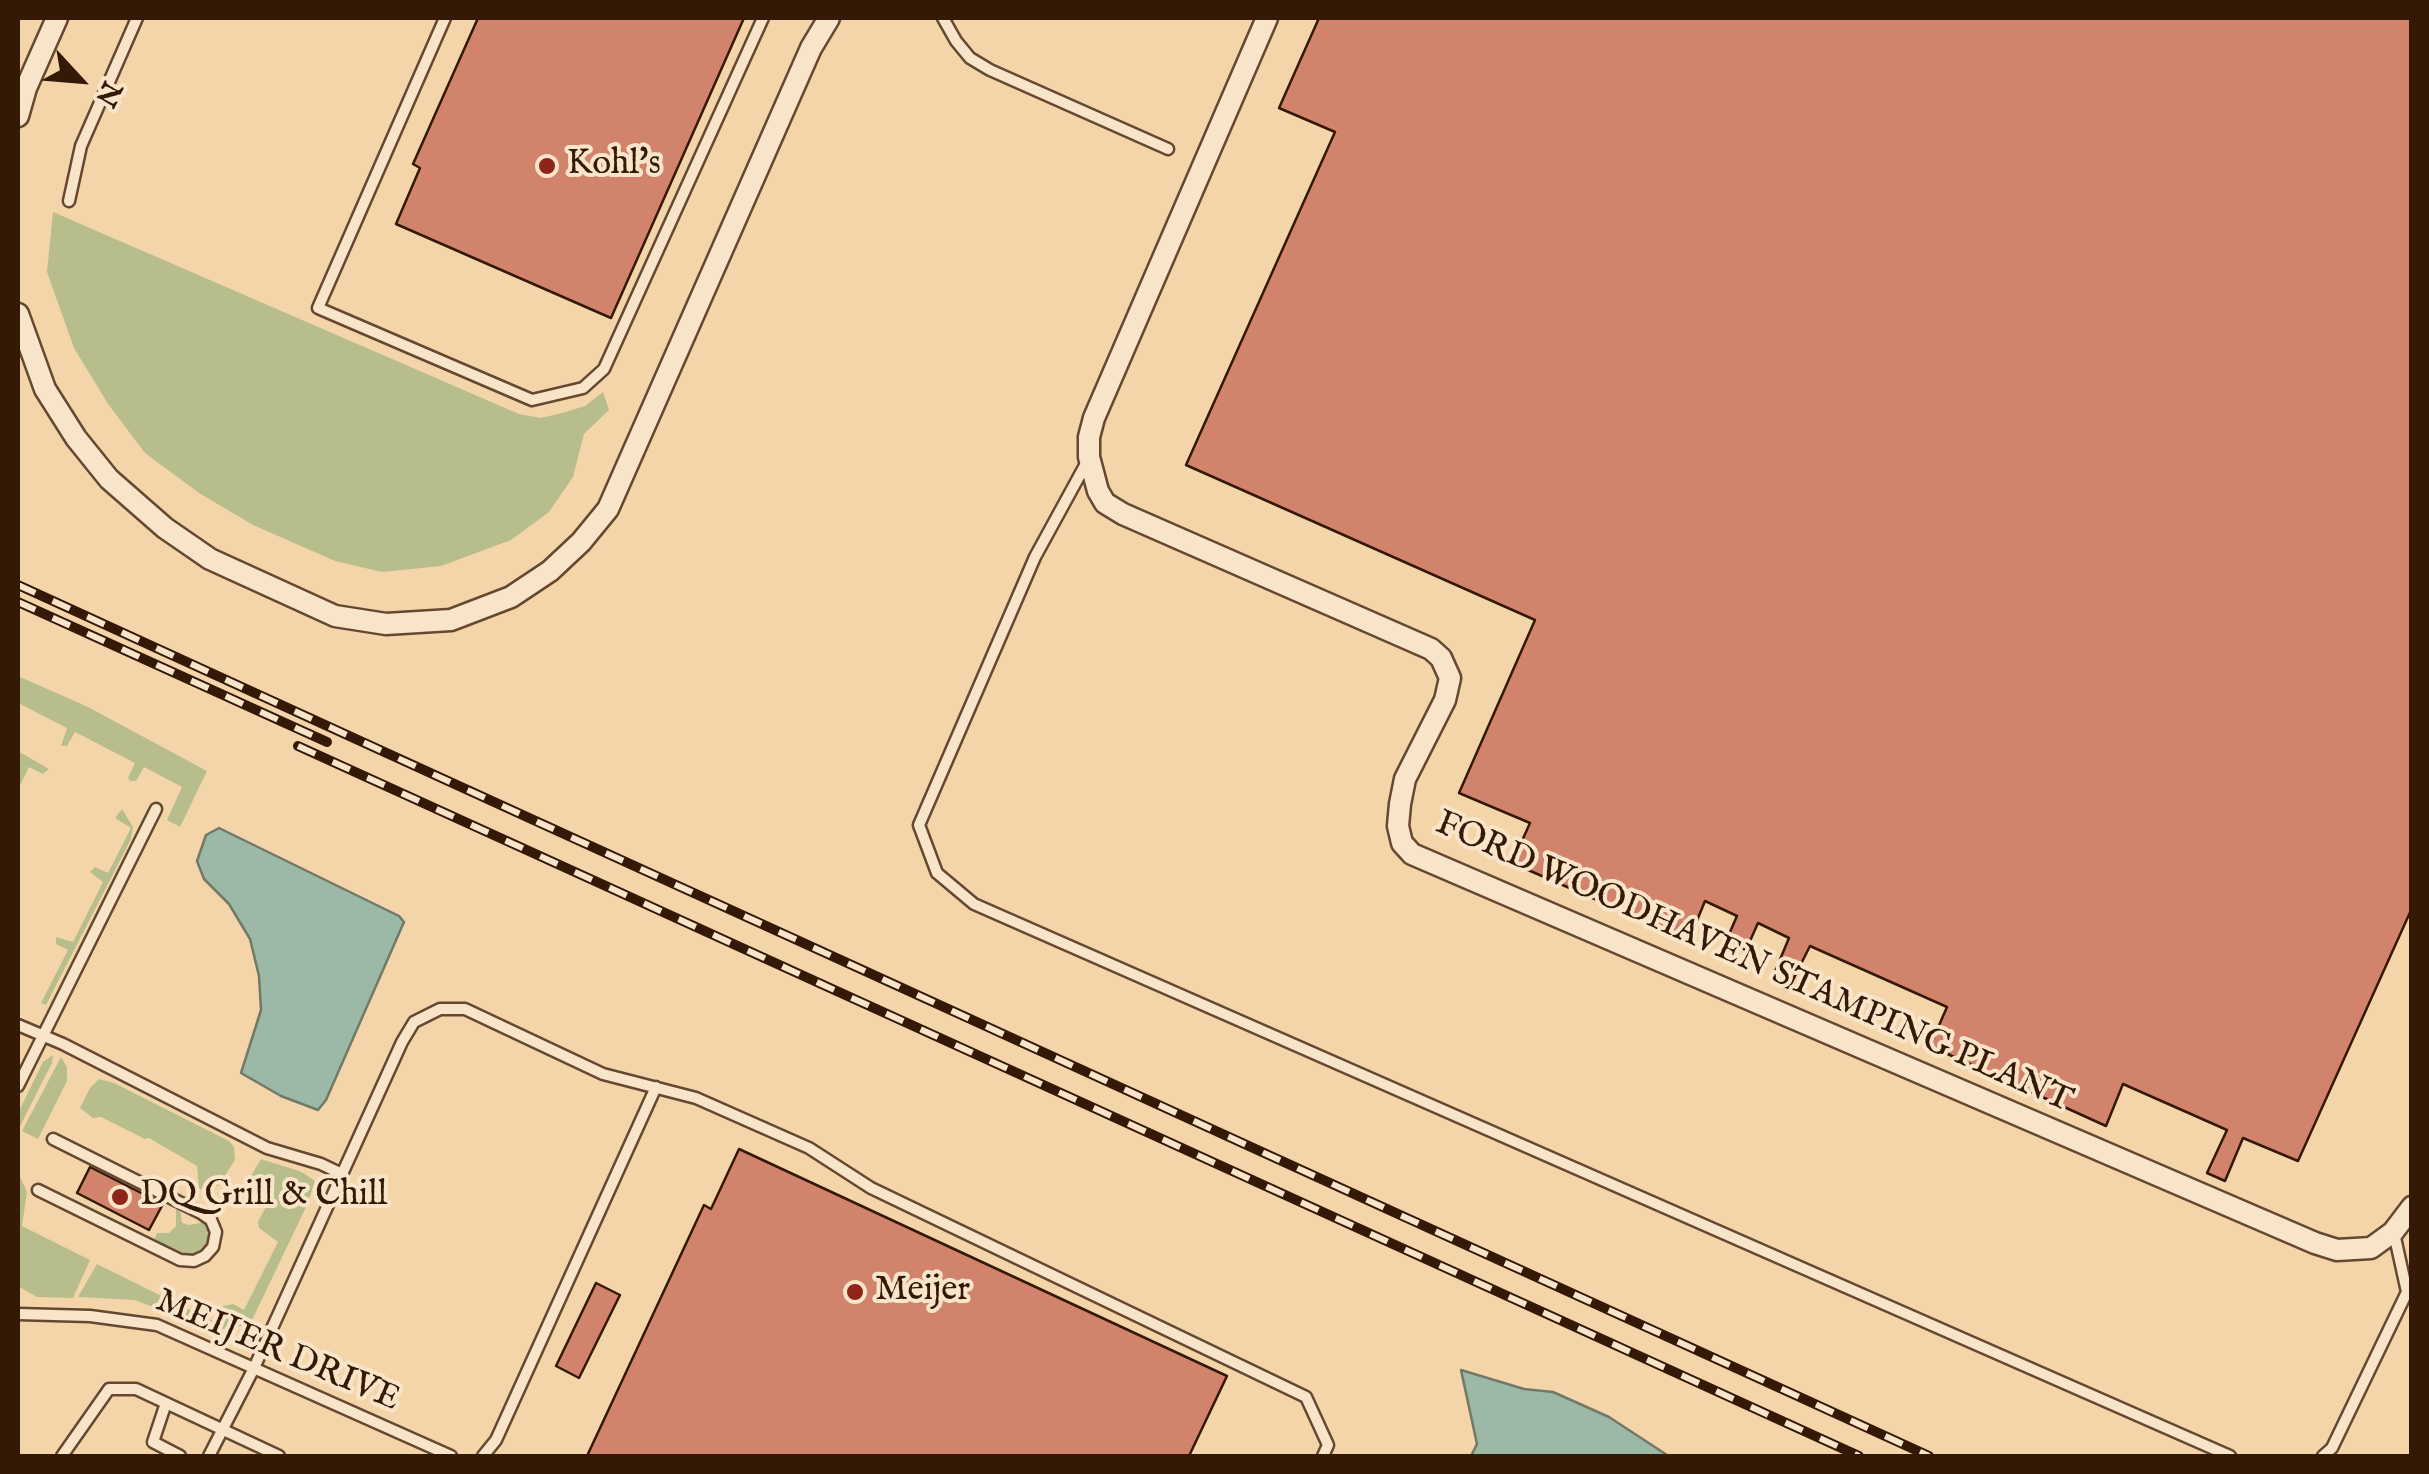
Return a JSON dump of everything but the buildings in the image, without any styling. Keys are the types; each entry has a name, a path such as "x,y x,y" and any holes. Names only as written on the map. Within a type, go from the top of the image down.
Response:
{"street":[{"path":"18,116 57,18"},
{"path":"18,314 45,388 76,438 110,479 165,528 210,558 335,616 386,624 451,620 511,597 550,571 581,542 608,508 803,66 829,18"},
{"name":"FORD WOODHAVEN STAMPING PLANT","path":"1267,18 1094,418 1089,437 1090,457 1098,491 1105,502 1123,514 1431,649 1440,658 1450,678 1446,700 1405,779 1400,804 1398,826 1402,843 1412,854 2316,1244 2357,1250 2381,1243 2394,1232"},
{"path":"2394,1232 2412,1207"}],"lane":[{"path":"70,201 82,146 137,18"},
{"path":"445,18 318,308 532,400 583,388 604,369 764,18"},
{"path":"943,18 970,58 990,70 1168,149"},
{"path":"1090,457 1036,556 919,825 938,873 974,904 2230,1456"},
{"path":"18,1086 156,809"},
{"path":"209,1456 254,1368 414,1022 440,1009 465,1009 603,1074 696,1098 809,1148 870,1188 1306,1396 1328,1445 1323,1456"},
{"path":"18,1025 254,1142 342,1174"},
{"path":"483,1456 496,1440 656,1087"},
{"path":"38,1190 180,1260 194,1262 213,1247 216,1232 201,1213 53,1139"},
{"path":"2323,1456 2332,1448 2407,1292 2394,1232"},
{"name":"MEIJER DRIVE","path":"18,1314 90,1316 157,1325 451,1456"},
{"path":"62,1456 110,1389 136,1389 279,1456"},
{"path":"166,1403 153,1442 180,1456"}],"green space":[{"path":"53,212 519,414 541,418 562,413 585,406 603,392 609,410 584,434 573,477 549,512 511,540 441,566 382,572 335,561 253,525 199,493 145,453 108,404 74,348 47,272"},
{"path":"18,676 88,707 207,771 180,827 167,820 182,787 144,767 136,781 130,781 135,763 75,732 67,746 61,746 67,728 18,703"},
{"path":"18,751 49,769 43,774 29,767 18,790"},
{"path":"122,809 133,827 131,839 46,1005 41,1003 68,950 56,944 56,937 73,942 103,882 90,872 95,867 108,873 131,828 115,818"},
{"path":"53,1055 18,1130 18,1113 43,1062"},
{"path":"61,1057 67,1067 67,1081 38,1139 22,1131"},
{"path":"99,1079 229,1141 235,1160 218,1186 202,1190 197,1166 149,1138 101,1117 93,1118 80,1108"},
{"path":"261,1159 302,1172 315,1181 253,1318 239,1327 212,1330 135,1300 78,1297 97,1264 214,1322 223,1321 223,1306 233,1304 244,1310 278,1242 259,1228 258,1222 271,1197 269,1190 251,1181 246,1191 244,1188"},
{"path":"18,1172 27,1192 22,1226 90,1260 73,1298 37,1297 18,1286"},
{"path":"176,1206 180,1208 182,1223 205,1222 209,1230 209,1243 198,1255 183,1255 154,1240 157,1233 169,1233 176,1226"}],"shaded area":[{"path":"219,828 399,916 404,922 326,1100 318,1110 281,1096 241,1073 261,1010 259,976 250,939 229,904 204,879 197,861 206,835"},
{"path":"1461,1370 1524,1389 1553,1392 1609,1417 1667,1455 1676,1456 1471,1456 1477,1444"}],"railway":[{"path":"18,585 1929,1456"},
{"path":"18,602 327,742"},
{"path":"298,746 1859,1456"}],"place":[{"name":"Kohl's","path":"547,166"},
{"name":"DQ Grill & Chill","path":"120,1197"},
{"name":"Meijer","path":"855,1292"}]}
